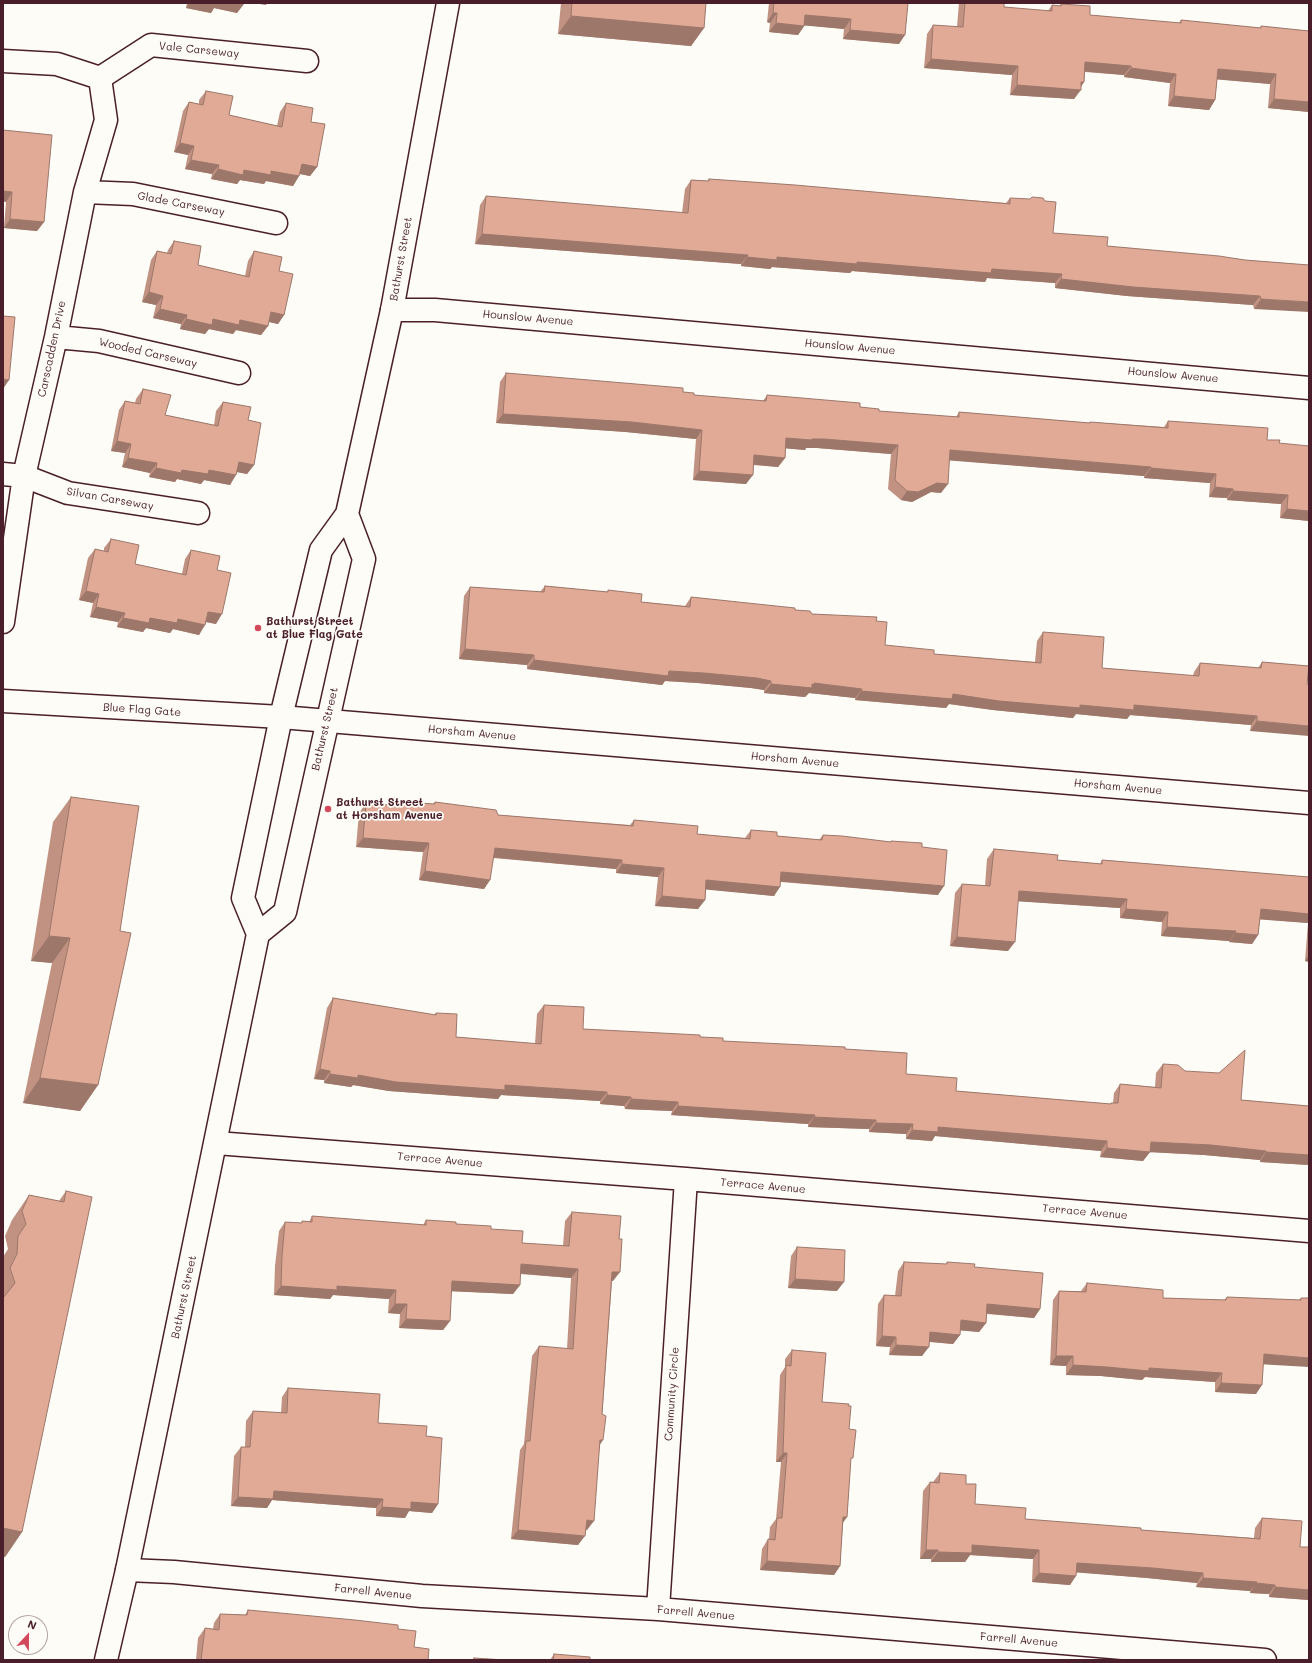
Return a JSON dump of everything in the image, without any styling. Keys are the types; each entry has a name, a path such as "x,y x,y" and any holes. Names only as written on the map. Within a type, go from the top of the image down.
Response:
{"street":[{"name":"Bathurst Street","path":"106,1660 127,1570 258,934 243,898 281,717 321,550 346,514 392,310 448,3"},
{"name":"Vale Carseway","path":"100,78 152,45 307,61"},
{"path":"3,61 57,64 100,78"},
{"name":"Carscadden Drive","path":"3,622 24,476 56,337 85,192 106,120 100,78"},
{"name":"Glade Carseway","path":"85,192 133,194 276,222"},
{"name":"Hounslow Avenue","path":"392,310 435,310 1309,388"},
{"name":"Wooded Carseway","path":"56,337 99,341 239,374"},
{"name":"Silvan Carseway","path":"3,474 24,476 68,493 198,513"},
{"name":"Bathurst Street","path":"258,934 285,912 364,559 346,514"},
{"name":"Blue Flag Gate","path":"3,701 281,717"},
{"name":"Horsham Avenue","path":"281,717 1309,803"},
{"name":"Terrace Avenue","path":"216,1143 686,1179 1309,1231"},
{"name":"Community Circle","path":"658,1610 686,1179"},
{"name":"Farrell Avenue","path":"127,1570 174,1572 422,1596 658,1610 1265,1660"}],"building":[{"path":"572,3 706,3 704,28 571,16"},
{"path":"774,3 908,3 905,35 850,30 851,19 805,15 804,26 776,23 777,13 773,13"},
{"path":"965,3 1004,3 1004,7 1052,11 1052,5 1061,6 1061,4 1090,6 1090,15 1181,23 1181,20 1309,31 1309,102 1274,99 1276,74 1218,69 1215,100 1174,96 1176,74 1131,68 1131,66 1085,62 1084,82 1081,82 1081,90 1017,85 1018,66 931,59 933,25 963,27"},
{"path":"206,91 233,96 229,115 282,127 286,103 313,108 311,122 325,124 317,167 302,164 299,176 271,171 271,175 244,170 243,175 218,169 219,165 191,160 194,146 180,143 189,102 203,105"},
{"path":"3,130 52,135 44,222 10,219 12,192 3,191"},
{"path":"709,179 1010,204 1010,198 1043,198 1045,201 1056,202 1053,233 1108,237 1107,246 1309,265 1309,302 1261,299 1260,296 1133,287 1061,279 1062,274 992,269 991,273 777,257 777,260 747,257 748,255 482,234 486,196 688,213 691,180 709,181"},
{"path":"174,241 201,246 198,265 249,277 254,251 282,257 279,271 293,274 284,315 271,312 268,326 240,320 239,325 213,319 212,325 186,319 187,315 160,309 163,296 149,292 157,251 171,254"},
{"path":"3,316 15,317 9,380 3,379"},
{"path":"506,373 683,388 683,392 694,393 694,395 766,401 767,395 860,403 860,407 879,409 879,411 959,417 959,412 1168,428 1168,421 1268,428 1267,440 1280,440 1279,443 1309,446 1309,511 1287,509 1288,495 1233,491 1233,489 1215,487 1216,474 950,450 948,484 937,483 918,492 907,491 895,480 898,445 824,439 811,440 786,438 785,458 754,455 753,475 699,471 702,430 632,422 503,414"},
{"path":"143,389 171,395 165,415 218,426 223,402 251,407 248,420 261,423 254,465 239,462 236,475 209,470 208,474 182,470 181,473 156,468 157,463 128,458 131,444 117,441 125,401 140,404"},
{"path":"111,539 139,545 135,564 186,575 191,550 220,556 217,570 231,573 222,614 208,612 205,625 178,619 177,623 150,618 149,623 123,618 125,613 96,607 99,594 86,591 95,549 108,552"},
{"path":"545,586 642,594 641,602 690,607 691,597 795,608 795,610 810,611 812,614 877,617 876,621 887,622 885,645 934,650 934,654 1041,663 1043,632 1104,637 1102,668 1199,676 1200,663 1261,668 1262,662 1309,666 1307,684 1309,684 1309,726 1257,721 1257,716 1134,705 1134,710 1080,705 1080,708 999,701 953,694 952,699 861,691 862,689 814,683 814,685 812,684 812,688 771,684 771,681 757,678 704,673 669,671 668,676 534,660 534,655 465,649 470,587 544,592"},
{"path":"71,797 139,806 120,931 131,933 98,1085 40,1078 70,938 49,936"},
{"path":"402,802 435,804 435,802 496,810 498,815 633,826 634,820 698,826 697,834 750,839 751,830 777,832 777,836 822,840 823,835 891,842 922,843 922,847 947,850 944,886 781,872 780,887 706,880 705,900 662,896 664,868 622,864 622,860 495,848 490,880 425,871 429,843 363,838 366,803 401,806"},
{"path":"994,849 1058,855 1057,860 1102,864 1102,860 1309,877 1309,914 1261,909 1258,935 1235,933 1236,931 1167,927 1168,912 1126,909 1127,899 1019,891 1015,942 957,937 962,884 990,886"},
{"path":"333,998 436,1015 436,1013 457,1014 456,1037 541,1044 544,1005 584,1007 583,1029 700,1035 700,1037 723,1038 723,1041 845,1047 845,1049 907,1053 906,1074 957,1078 956,1091 1111,1104 1118,1103 1120,1084 1161,1088 1163,1064 1178,1065 1185,1071 1219,1073 1245,1050 1241,1100 1309,1106 1309,1155 1266,1152 1211,1145 1151,1142 1150,1152 1107,1148 1107,1141 938,1127 938,1132 912,1130 913,1124 876,1123 876,1120 814,1117 815,1115 678,1106 678,1102 631,1099 631,1097 607,1095 607,1092 505,1085 505,1090 396,1082 358,1075 358,1078 330,1074 330,1071 320,1069"},
{"path":"66,1191 92,1197 22,1532 3,1528 3,1298 15,1283 10,1268 17,1254 18,1236 26,1224 22,1211 29,1195 64,1202"},
{"path":"572,1212 621,1216 619,1239 622,1239 620,1272 612,1272 602,1414 606,1416 603,1440 600,1440 594,1521 587,1520 585,1536 518,1530 526,1441 530,1441 539,1346 573,1349 578,1269 521,1264 520,1285 452,1281 450,1321 406,1319 407,1304 395,1304 396,1290 337,1286 337,1290 281,1286 285,1222 312,1222 312,1216 426,1225 426,1220 456,1222 456,1224 491,1226 491,1229 523,1231 522,1243 569,1246"},
{"path":"797,1247 845,1250 844,1282 795,1279"},
{"path":"904,1262 947,1264 947,1262 975,1264 974,1267 1043,1273 1040,1309 987,1304 986,1323 961,1320 960,1335 930,1332 929,1347 896,1345 896,1337 882,1336 884,1295 901,1296"},
{"path":"1087,1283 1163,1290 1163,1298 1226,1300 1227,1297 1301,1300 1301,1298 1309,1298 1309,1358 1264,1354 1262,1385 1221,1383 1222,1373 1149,1368 1149,1371 1073,1365 1073,1356 1056,1356 1059,1291 1086,1292"},
{"path":"792,1350 826,1353 822,1402 849,1404 848,1406 851,1406 849,1429 856,1430 853,1458 851,1458 847,1517 843,1517 840,1566 767,1561 768,1539 775,1540 777,1518 782,1518 787,1453 783,1453 786,1365 791,1366"},
{"path":"288,1388 380,1394 378,1423 427,1426 426,1436 442,1438 438,1504 411,1502 411,1509 382,1507 383,1499 274,1491 273,1499 238,1497 241,1447 250,1447 253,1411 287,1413"},
{"path":"940,1473 966,1475 966,1484 976,1484 975,1504 1026,1508 1025,1519 1260,1539 1262,1518 1302,1521 1300,1547 1309,1547 1309,1590 1275,1587 1275,1585 1256,1583 1257,1582 1203,1578 1203,1573 1077,1563 1076,1576 1039,1573 1039,1550 972,1545 972,1553 938,1552 938,1550 926,1550 930,1482 939,1483"},
{"path":"248,1610 398,1625 398,1629 416,1631 414,1647 429,1649 428,1660 201,1660 205,1628 219,1630 220,1614 247,1615"},
{"path":"554,1654 590,1657 590,1660 553,1660"},
{"path":"474,1658 505,1660 473,1660"}],"place":[{"name":"Bathurst Street at Blue Flag Gate","path":"258,628"},
{"name":"Bathurst Street at Horsham Avenue","path":"328,809"}]}
